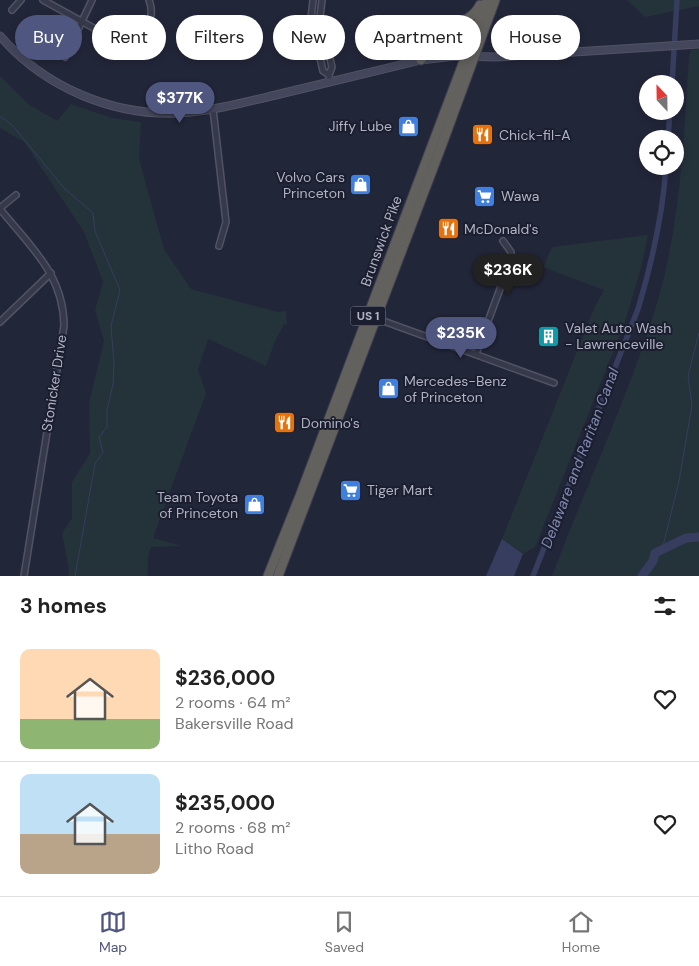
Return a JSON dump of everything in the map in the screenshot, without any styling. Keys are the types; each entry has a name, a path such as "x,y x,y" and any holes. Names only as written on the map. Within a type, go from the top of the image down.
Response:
{"highway":[{"path":"473,15 483,0"},
{"name":"Brunswick Pike","path":"481,19 487,0"},
{"name":"Brunswick Pike","path":"481,30 495,0"},
{"name":"Brunswick Pike","path":"268,576 467,60"},
{"name":"Brunswick Pike","path":"278,576 375,318 468,60"}],"main road":[{"path":"0,36 21,57 46,76 73,92 102,103 132,110 164,113 179,113 213,108 330,78 421,60"},
{"path":"481,56 558,54 699,44"}],"street":[{"path":"12,10 21,0"},
{"path":"43,0 71,15"},
{"path":"92,0 82,21 116,39 122,40 134,38 143,31 150,21 151,10 149,0"},
{"path":"311,15 313,0"},
{"path":"321,15 322,0"},
{"path":"312,11 320,10"},
{"path":"321,60 323,71 330,78"},
{"path":"330,60 332,68 330,78"},
{"path":"213,108 226,222 219,246"},
{"path":"0,209 16,195"},
{"name":"Stonicker Drive","path":"0,209 51,273 62,304 64,326 24,576"},
{"path":"476,354 511,259 511,252 503,241"},
{"path":"0,322 51,273"},
{"path":"375,318 554,383"}],"shaded area":[{"path":"627,0 699,0 699,6 645,17"},
{"path":"699,49 699,576 552,576 622,402 659,296 672,237 680,175 684,175 684,131 689,55 691,50"},
{"path":"0,76 28,104 57,121 71,104 112,118 141,122 139,159 164,249 191,289 278,312 286,311 287,325 284,324 276,339 266,366 208,339 198,370 206,393 153,538 182,546 152,547 148,557 148,576 68,576 69,570 62,533 72,518 72,482 90,453 89,403 104,341 95,310 103,282 84,232 24,142 0,128"},
{"path":"648,235 642,264 624,325 535,547 523,554 502,539 595,306 604,290 543,267 552,247"}],"water":[{"path":"502,539 523,554 514,576 486,576"}],"waterway":[{"name":"Delaware and Raritan Canal","path":"673,75 677,0"},
{"path":"0,116 13,126 64,188 93,213 95,231 120,290 111,326 114,363 113,384 107,410 107,427 99,437 103,452 95,464 75,576"},
{"name":"Delaware and Raritan Canal","path":"669,120 669,130"},
{"name":"Delaware and Raritan Canal","path":"533,576 638,309 656,238 665,175"},
{"path":"662,550 679,481 692,405 688,376 699,333"},
{"path":"642,576 653,561 655,553 686,538 699,537"}],"place":[{"name":"Jiffy Lube","path":"408,126"},
{"name":"Chick-fil-A","path":"483,135"},
{"name":"Volvo Cars Princeton","path":"361,185"},
{"name":"Wawa","path":"485,196"},
{"name":"McDonald's","path":"448,229"},
{"name":"Valet Auto Wash - Lawrenceville","path":"549,336"},
{"name":"Mercedes-Benz of Princeton","path":"388,389"},
{"name":"Domino's","path":"285,423"},
{"name":"Tiger Mart","path":"351,490"},
{"name":"Team Toyota of Princeton","path":"254,505"}]}
